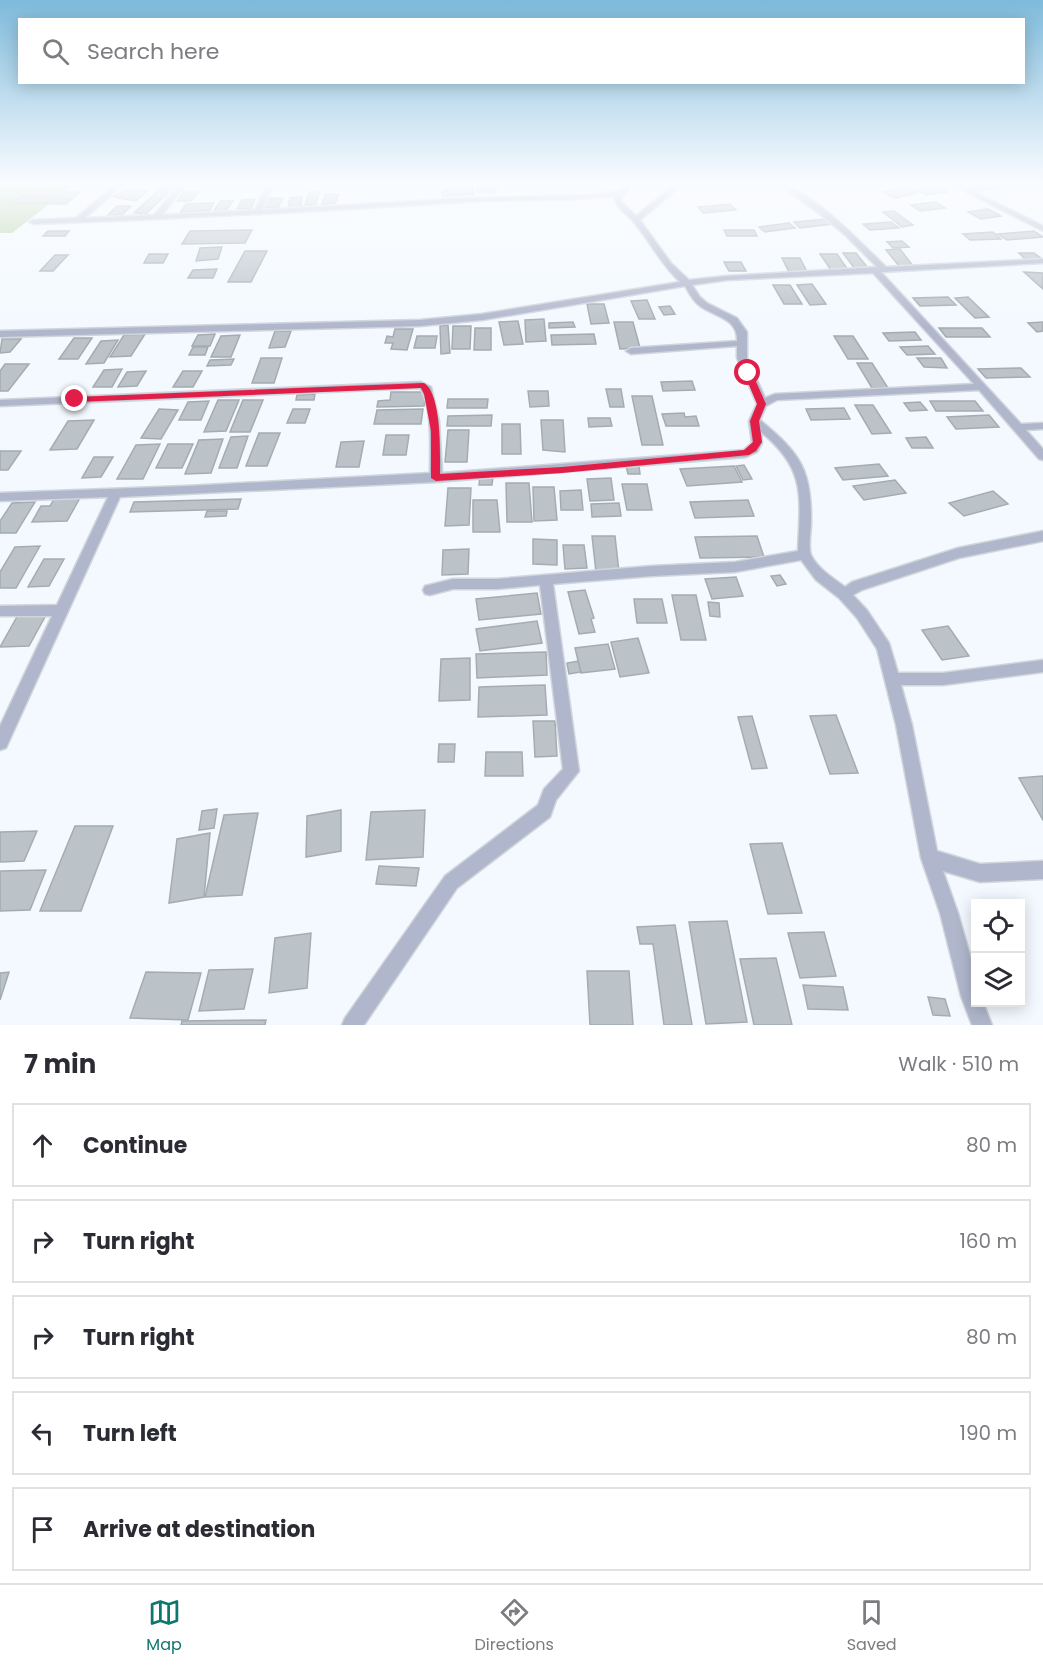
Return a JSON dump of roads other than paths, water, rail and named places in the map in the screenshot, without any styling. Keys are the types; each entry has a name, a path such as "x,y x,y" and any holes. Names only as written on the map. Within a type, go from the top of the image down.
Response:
{"street":[{"path":"647,232 668,266 687,283 704,305 734,320 742,332 742,358 762,404"},
{"path":"847,232 1043,456"},
{"path":"0,334 420,323 482,317 727,278 1043,261"},
{"path":"631,351 743,342"},
{"path":"0,403 421,385 426,387 429,394 435,431 436,478"},
{"path":"0,497 436,478 562,470 746,453 753,449 757,442 754,421 762,404 775,397 981,387"},
{"path":"754,421 782,442 798,462 805,481 804,555 820,576 844,594 862,614 884,647 893,679 930,858 949,913 971,996 982,1025"},
{"path":"1018,427 1043,426"},
{"path":"0,743 116,493"},
{"path":"844,594 857,586 958,553 1043,536"},
{"path":"430,591 453,584 497,584 735,567 804,555"},
{"path":"352,1025 451,882 544,811 550,795 571,771 546,580"},
{"path":"0,611 61,610"},
{"path":"893,679 943,679 1043,666"},
{"path":"930,858 980,873 1043,870"}]}
